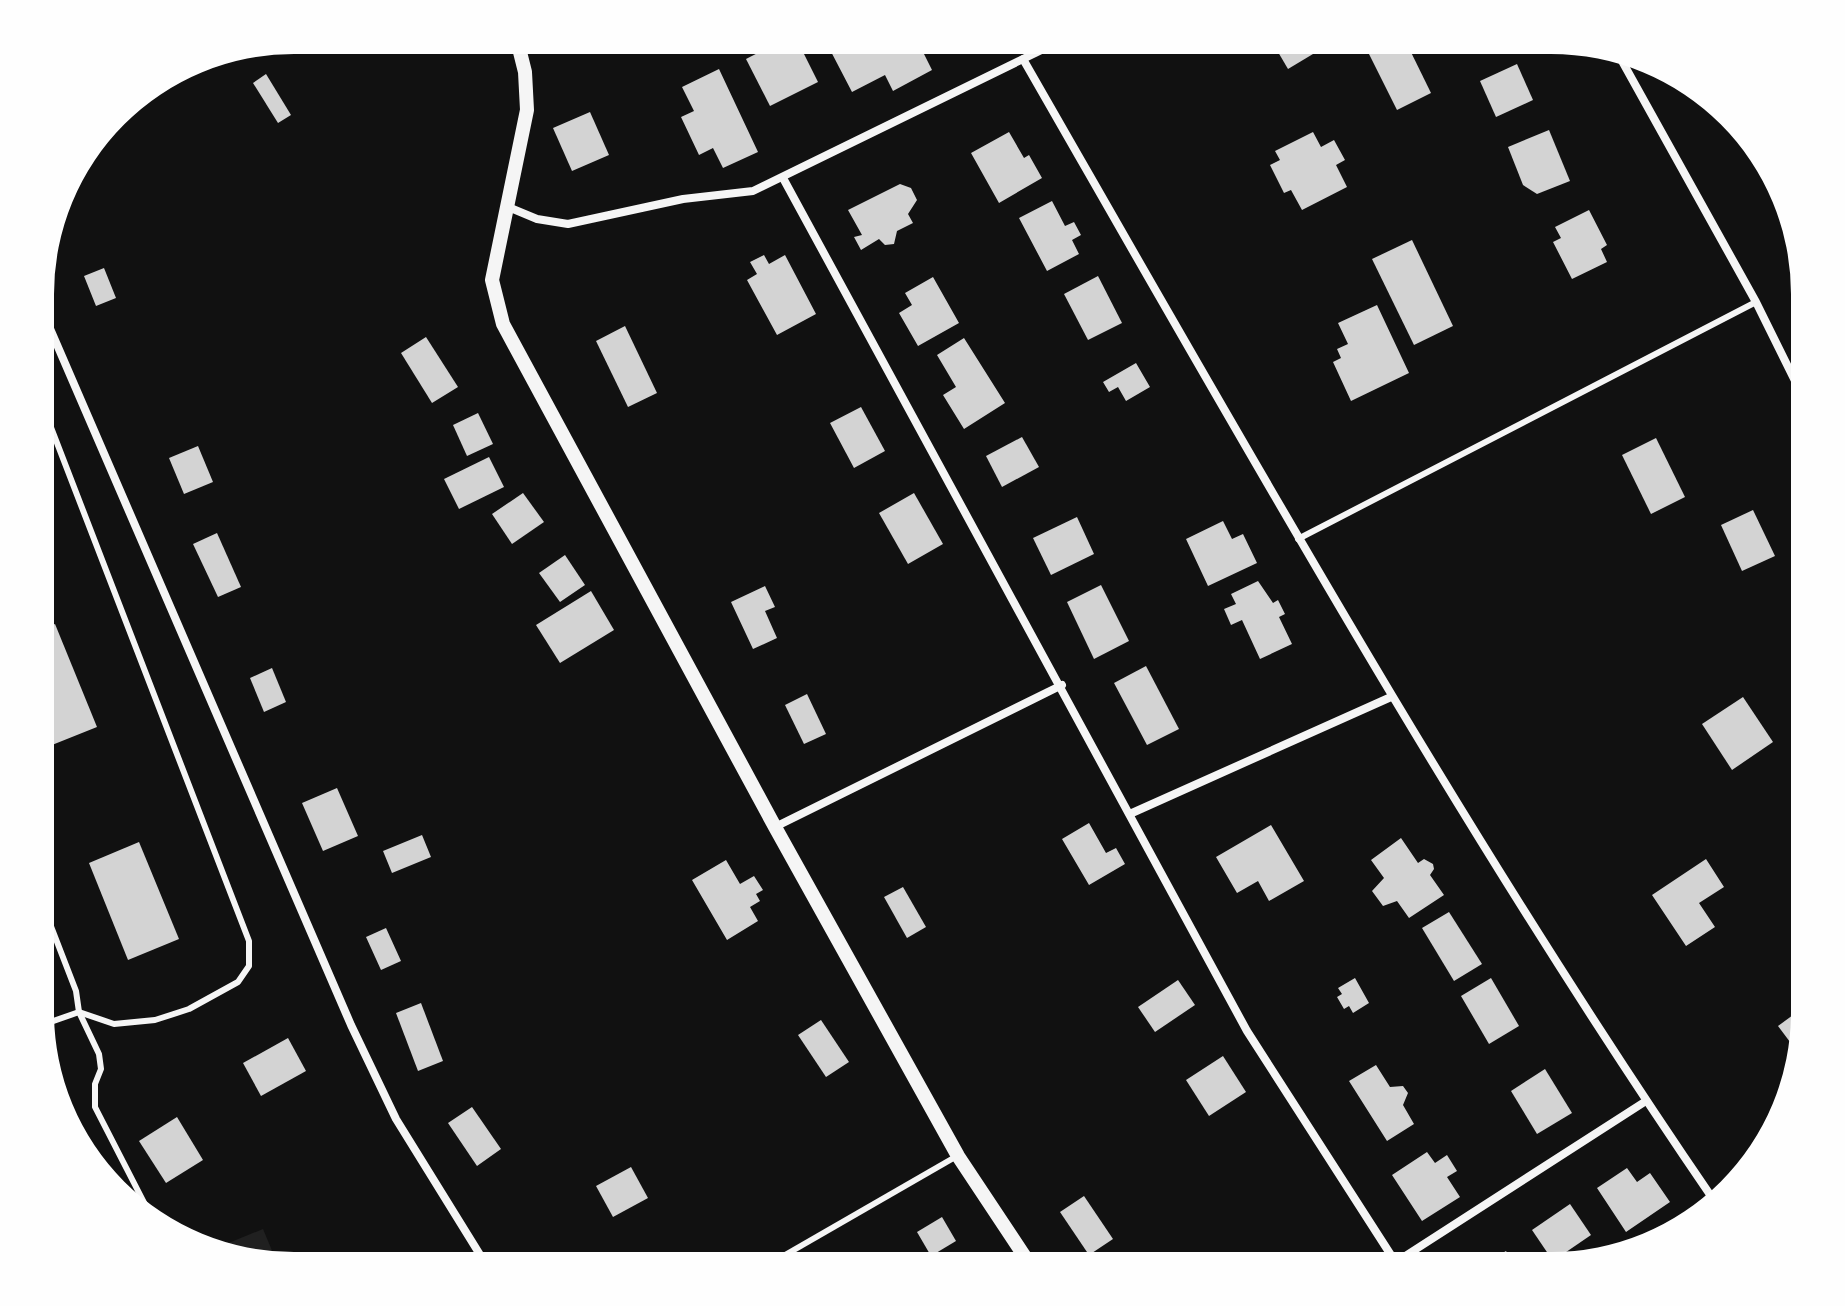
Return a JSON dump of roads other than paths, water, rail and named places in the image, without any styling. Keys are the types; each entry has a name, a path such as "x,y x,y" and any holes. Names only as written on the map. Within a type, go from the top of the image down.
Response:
{"street":[{"path":"521,55 527,110 492,280 503,324 775,827 958,1156 1021,1252"},
{"path":"508,207 537,219 568,224 683,199 735,196 783,178 1031,55"},
{"path":"1023,59 1391,697 1646,1101 1709,1193"},
{"path":"1625,66 1756,302 1790,371"},
{"path":"783,178 1132,813 1247,1031 1389,1252"},
{"path":"55,341 351,1025 396,1119 478,1251"},
{"path":"775,827 1062,685"},
{"path":"1132,813 1391,697"},
{"path":"1415,1252 1646,1101"}],"lane":[{"path":"1298,539 1756,302"},
{"path":"54,436 249,941 249,966 238,982 189,1009 155,1020 114,1024 79,1012 55,1020"},
{"path":"55,936 101,1069 95,1084 95,1107 144,1199"},
{"path":"791,1251 958,1156"}]}
